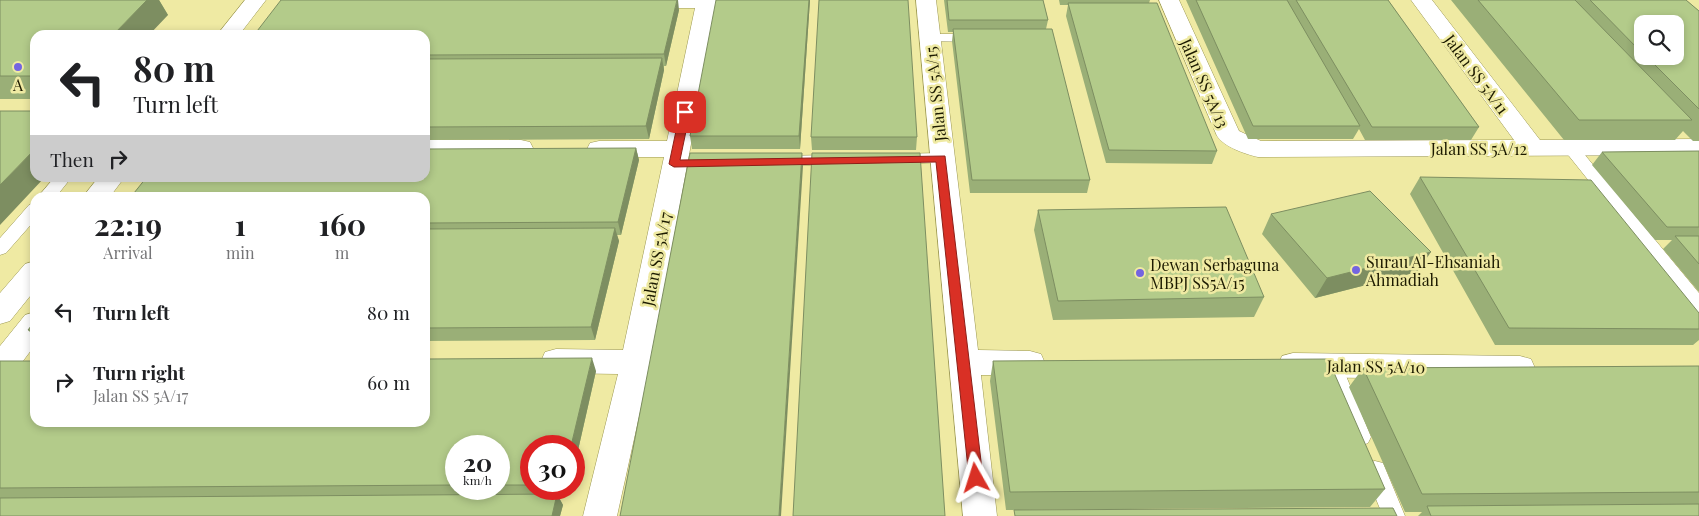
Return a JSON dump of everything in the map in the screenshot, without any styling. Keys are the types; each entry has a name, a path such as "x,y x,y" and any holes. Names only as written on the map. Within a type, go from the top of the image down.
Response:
{"street":[{"path":"236,18 256,0"},
{"name":"Jalan SS 5A/15","path":"926,0 941,158 980,516"},
{"name":"Jalan SS 5A/13","path":"1169,0 1229,136 1258,149"},
{"name":"Jalan SS 5A/11","path":"1421,0 1550,148"},
{"path":"618,2 707,1"},
{"name":"Jalan SS 5A/17","path":"600,516 682,159 707,1"},
{"path":"1472,125 1488,148"},
{"name":"Jalan SS 5A/12","path":"1258,149 1550,148 1686,142"},
{"path":"430,148 542,149"},
{"path":"580,149 682,159"},
{"path":"100,192 108,182"},
{"path":"0,313 30,276"},
{"path":"0,368 30,329"},
{"path":"530,361 636,362"},
{"path":"964,362 1053,363"},
{"name":"Jalan SS 5A/10","path":"1262,365 1550,368"}],"lane":[{"path":"929,38 989,38"},
{"path":"1550,148 1699,306"},
{"path":"884,159 941,158"},
{"path":"760,161 855,159"},
{"path":"50,192 59,182"},
{"path":"0,249 30,215"},
{"path":"1332,366 1394,516"}],"building":[{"name":"A","path":"0,0 147,0 118,30 30,30 30,76 0,76"},
{"path":"281,0 677,0 664,54 430,55 430,30 258,30"},
{"path":"716,0 809,0 799,136 690,136"},
{"path":"819,0 908,0 917,137 811,137"},
{"path":"947,0 1043,0 1048,20 949,20"},
{"path":"1196,0 1287,0 1360,126 1253,126"},
{"path":"1296,0 1388,0 1479,127 1372,127"},
{"path":"1478,0 1575,0 1634,61 1634,65 1638,65 1692,120 1579,120"},
{"path":"1590,0 1686,0 1699,11 1699,109 1655,65 1684,65 1684,15 1634,15 1634,45"},
{"path":"1068,3 1157,3 1217,151 1109,150"},
{"path":"953,29 1052,29 1090,180 972,180"},
{"path":"662,58 646,126 430,127 430,59"},
{"path":"0,111 30,111 30,154 0,185"},
{"path":"636,148 618,222 430,223 430,192 135,192 143,182 430,182 430,149"},
{"path":"1699,151 1699,227 1667,227 1602,152"},
{"path":"690,153 802,153 779,516 620,516"},
{"path":"812,153 920,153 945,516 793,516"},
{"path":"1420,177 1591,180 1699,313 1699,329 1509,328"},
{"path":"1370,191 1431,252 1327,278 1271,214"},
{"name":"Dewan Serbaguna MBPJ SS5A/15","path":"1226,207 1264,297 1058,301 1038,210"},
{"path":"615,228 591,327 430,328 430,229"},
{"path":"1675,236 1699,236 1699,264"},
{"path":"592,358 574,435 520,435 520,485 510,485 510,435 445,435 445,485 0,488 0,361 30,361 30,427 430,427 430,359"},
{"path":"1328,359 1385,489 1010,492 993,361"},
{"path":"1699,366 1699,492 1422,494 1363,368"},
{"path":"510,494 520,494 520,500 556,500 552,516 0,516 0,498 445,495 445,500 510,500"},
{"path":"1699,504 1699,516 1431,516 1427,506"},
{"path":"1393,508 1397,516 1015,516 1014,510"}],"place":[{"name":"A","path":"18,67"},
{"name":"Surau Al-Ehsaniah Ahmadiah","path":"1356,270"},
{"name":"Dewan Serbaguna MBPJ SS5A/15","path":"1140,273"}],"route":[{"path":"685,112 674,164 941,158 976,478"}]}
